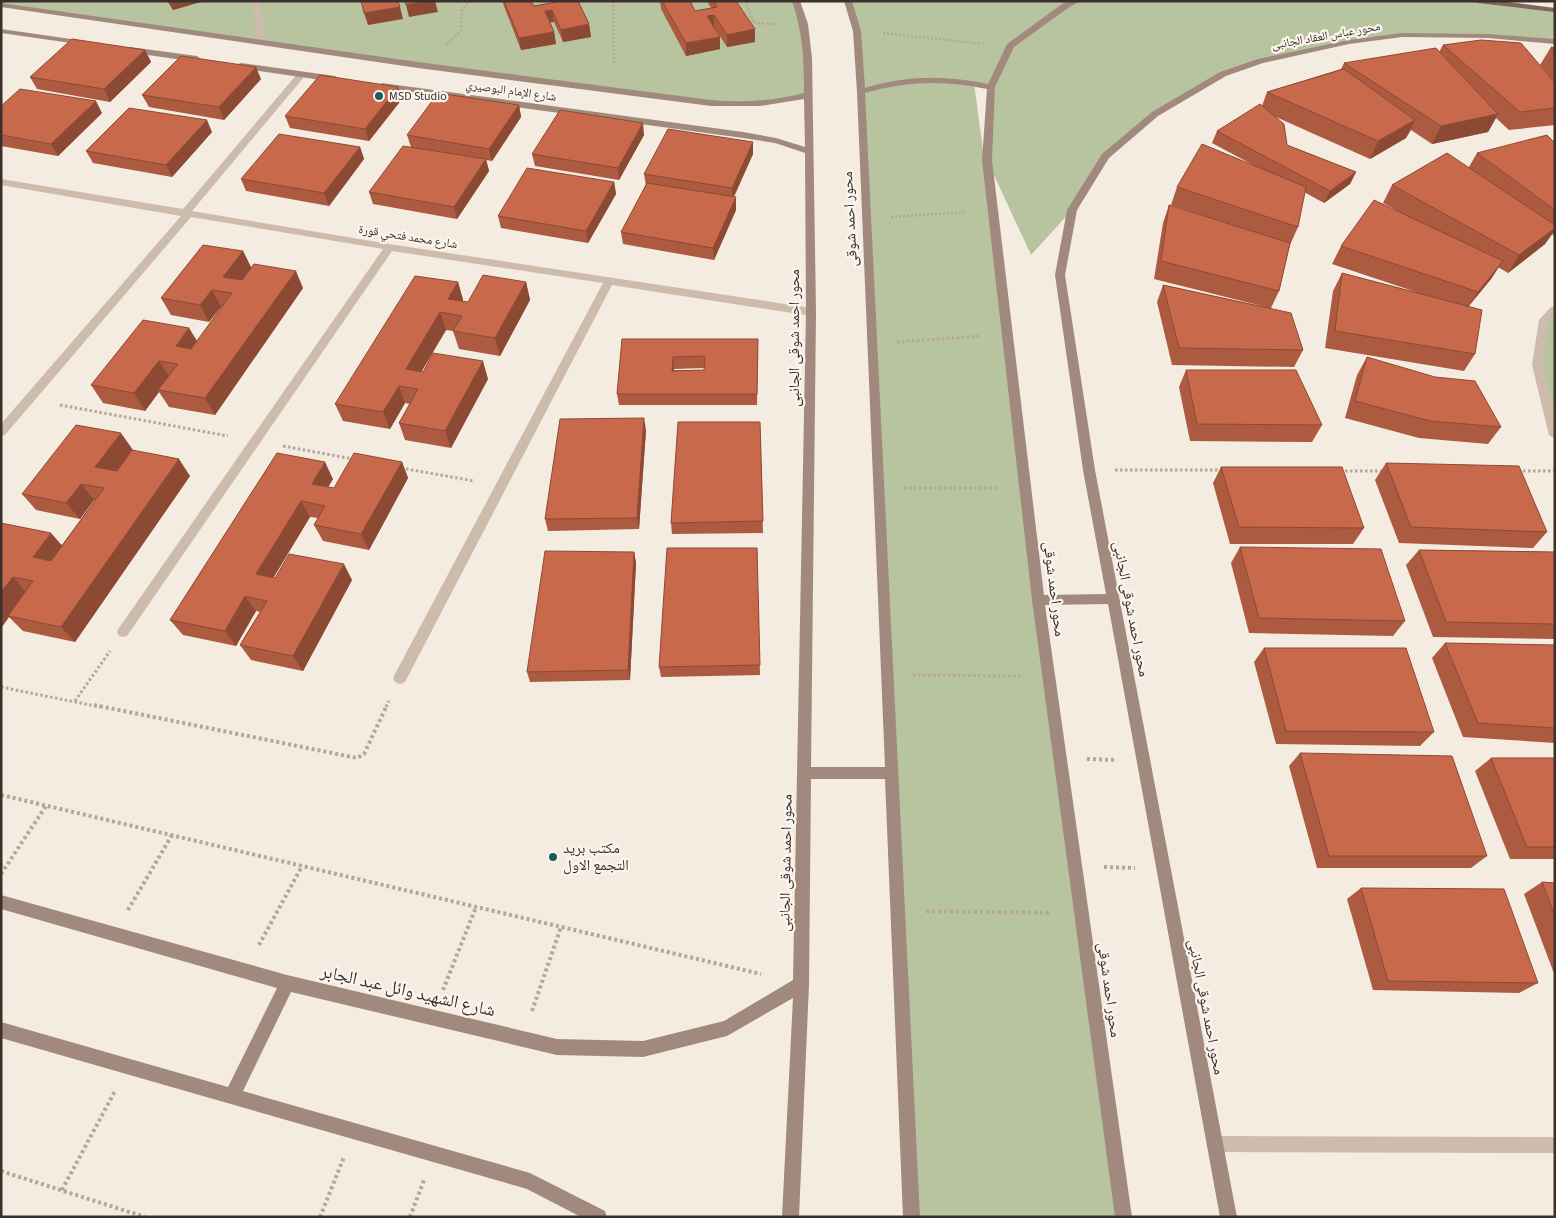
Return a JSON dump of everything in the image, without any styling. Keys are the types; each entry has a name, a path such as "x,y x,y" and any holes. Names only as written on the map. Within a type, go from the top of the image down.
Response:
{"main road":[{"path":"1478,1 1555,10"}],"street":[{"path":"256,1 261,42"},
{"name":"محور احمد شوقى الجانبى","path":"790,1217 801,984 811,312 808,58 804,24 796,1"},
{"name":"محور احمد شوقى","path":"848,1 857,30 861,92 912,1217"},
{"name":"محور احمد شوقى","path":"1076,1 1065,6 1010,46 991,87 986,160 1038,600 1124,1217"},
{"name":"شارع الإمام البوصيري","path":"1,5 614,92 730,105 771,103 808,95"},
{"path":"1,31 98,45"},
{"name":"محور عباس العقاد الجانبى","path":"1223,74 1260,60 1308,49 1402,36 1488,36 1555,42"},
{"path":"117,48 204,60"},
{"path":"233,65 340,80"},
{"name":"محور احمد شوقى الجانبى","path":"1223,74 1155,114 1105,156 1072,210 1060,275 1089,470 1228,1217"},
{"path":"1,432 301,75"},
{"path":"861,92 879,86 920,79 956,80 991,87"},
{"name":"شارع الإمام البوصيري","path":"369,84 743,134 809,151"},
{"name":"شارع محمد فتحي قورة","path":"1,182 389,247 811,312"},
{"path":"123,632 389,247"},
{"path":"400,678 610,281"},
{"path":"1555,309 1544,320 1537,365 1555,434"},
{"path":"1038,600 1113,599"},
{"path":"804,772 891,772"},
{"name":"شارع الشهيد وائل عبد الجابر","path":"1,902 287,983 557,1047 643,1049 727,1028 801,984"},
{"path":"232,1096 287,983"},
{"path":"1,1030 530,1182 599,1217"},
{"path":"1215,1144 1555,1144"}],"path":[{"path":"418,65 456,38 461,31 462,11 468,1"},
{"path":"613,1 614,92"},
{"path":"745,1 756,24 804,24"},
{"path":"857,30 1010,46"},
{"path":"866,219 992,211"},
{"path":"872,344 1007,334"},
{"path":"1089,470 1228,470"},
{"path":"1336,470 1386,471"},
{"path":"1515,471 1555,471"},
{"path":"879,487 1025,489"},
{"path":"75,702 123,632"},
{"path":"887,675 1049,676"},
{"path":"1,687 357,758 364,754 400,678"},
{"path":"1060,758 1143,760"},
{"path":"1,795 801,984"},
{"path":"1,874 46,806"},
{"path":"114,934 172,835"},
{"path":"245,971 302,866"},
{"path":"1075,867 1164,868"},
{"path":"432,1017 476,907"},
{"path":"898,910 1082,914"},
{"path":"522,1038 561,927"},
{"path":"62,1190 128,1067"},
{"path":"320,1217 355,1131"},
{"path":"410,1217 434,1154"},
{"path":"1,1170 145,1217"}],"green space":[{"path":"1,1 796,1 804,24 808,95 790,100 711,103 1,5"},
{"path":"848,1 1490,1 1555,10 1555,42 1488,36 1402,35 1308,49 1223,74 1155,114 1105,156 1072,210 1031,255 987,160 991,87 974,83 1126,1217 912,1217 857,31"},
{"path":"1555,309 1555,435 1537,365 1544,320"}],"building":[{"path":"361,1 398,1 400,7 364,13"},
{"path":"405,1 427,1 406,5"},
{"path":"504,1 531,1 534,6 555,1 578,1 589,24 561,30 552,10 545,11 554,32 519,38"},
{"path":"662,1 690,1 695,11 717,7 714,1 736,1 755,29 727,35 714,15 707,16 720,37 686,43"},
{"path":"72,39 145,50 104,89 30,77"},
{"path":"1481,40 1521,43 1555,83 1555,108 1520,112 1443,45"},
{"path":"1436,48 1498,114 1441,126 1344,63"},
{"path":"181,56 256,67 219,107 142,95"},
{"path":"1344,69 1415,120 1378,141 1267,92"},
{"path":"320,75 398,87 365,129 285,116"},
{"path":"20,89 96,101 51,144 1,135 1,106"},
{"path":"438,93 519,105 489,149 407,135"},
{"path":"1260,104 1284,124 1287,145 1356,172 1330,191 1217,131"},
{"path":"129,108 207,120 166,165 86,151"},
{"path":"560,110 643,123 618,168 532,154"},
{"path":"668,129 753,142 732,188 644,174"},
{"path":"279,134 360,147 324,193 241,179"},
{"path":"1547,135 1555,143 1555,210 1477,153"},
{"path":"1202,144 1306,187 1298,227 1177,187"},
{"path":"403,146 486,159 454,207 369,192"},
{"path":"1447,153 1555,225 1555,228 1519,255 1392,185"},
{"path":"527,168 614,182 586,231 498,216"},
{"path":"647,183 736,197 713,248 621,232"},
{"path":"1374,200 1503,261 1478,292 1341,246"},
{"path":"1169,205 1290,243 1279,291 1161,261"},
{"path":"203,245 243,251 223,277 242,280 254,264 296,271 205,398 158,390 178,364 159,361 134,393 91,385 143,320 189,328 176,346 191,349 232,293 212,290 200,305 161,298"},
{"path":"1342,273 1482,310 1475,354 1335,331"},
{"path":"483,275 526,282 495,338 453,331 462,316 440,312 406,369 423,372 433,353 483,361 445,431 399,423 418,389 399,386 383,412 335,404 415,276 458,282 448,299 468,302"},
{"path":"1163,285 1291,313 1303,350 1179,348"},
{"path":"622,339 758,339 757,394 617,394","holes":["705,356 704,370 672,371 673,357"]},
{"path":"1367,357 1435,377 1475,381 1501,427 1430,421 1355,401"},
{"path":"1186,370 1296,370 1322,425 1197,424"},
{"path":"644,418 637,518 545,519 560,419"},
{"path":"678,422 760,422 763,521 671,523"},
{"path":"76,425 121,433 95,467 117,471 132,450 179,459 61,627 8,616 33,581 13,577 1,592 1,523 51,533 33,557 51,561 104,488 81,484 66,503 22,494"},
{"path":"277,453 325,462 312,484 334,488 354,453 402,462 361,534 314,525 325,506 301,501 256,574 275,578 289,554 344,564 293,656 240,645 267,601 245,596 225,631 170,620"},
{"path":"1386,463 1519,466 1547,532 1411,527"},
{"path":"1221,467 1342,467 1364,528 1239,527"},
{"path":"1240,547 1381,549 1405,621 1259,618"},
{"path":"667,548 757,548 760,665 659,667"},
{"path":"1419,550 1555,552 1555,624 1446,622"},
{"path":"545,551 634,552 628,670 527,672"},
{"path":"1445,643 1555,645 1555,728 1478,723"},
{"path":"1264,648 1406,648 1434,732 1286,731"},
{"path":"1300,753 1452,756 1487,856 1329,856"},
{"path":"1491,758 1555,758 1555,847 1527,847"},
{"path":"1542,882 1555,883 1555,916"},
{"path":"1361,888 1504,889 1538,983 1388,981"}],"place":[{"name":"MSD Studio","path":"379,96"},
{"name":"مكتب بريد التجمع الاول","path":"553,857"}]}
